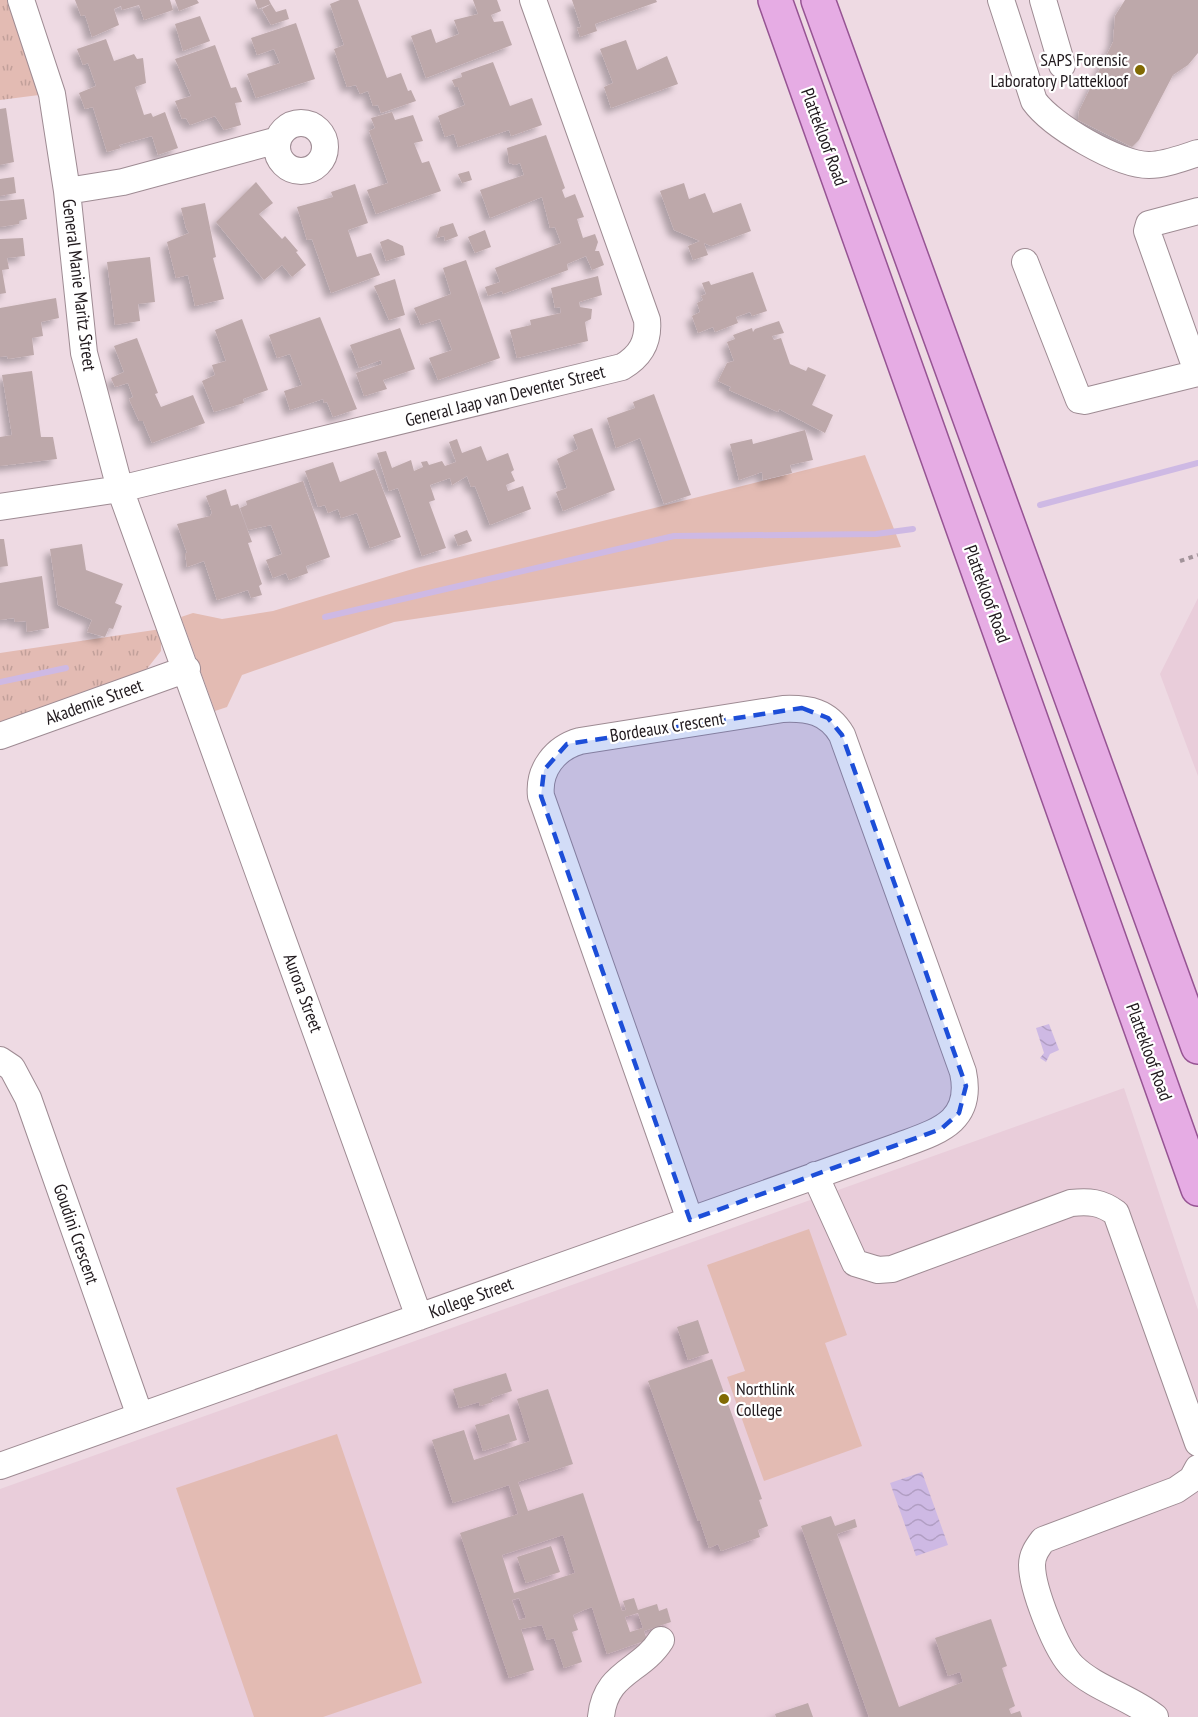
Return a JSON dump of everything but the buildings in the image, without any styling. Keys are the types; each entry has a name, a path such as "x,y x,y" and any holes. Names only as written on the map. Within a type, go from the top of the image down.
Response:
{"main road":[{"name":"Plattekloof Road","path":"775,0 1198,1189"},
{"path":"818,0 1198,1047"}],"street":[{"name":"General Manie Maritz Street","path":"21,0 52,94 67,191 84,353 120,489 187,669"},
{"name":"General Jaap van Deventer Street","path":"0,507 120,489 622,367 638,355 648,331 647,320 533,0"},
{"path":"1001,0 1034,102 1044,115 1060,127 1110,153 1142,165 1164,163 1198,153"},
{"path":"1043,0 1062,65"},
{"path":"67,191 123,182 278,140"},
{"path":"1024,262 1078,400 1085,401 1194,374 1195,366 1147,231 1149,224 1198,211"},
{"name":"Akademie Street","path":"0,736 187,669"},
{"name":"Aurora Street","path":"187,669 418,1317"},
{"name":"Bordeaux Crescent","path":"690,1220 541,796 540,784 544,770 560,749 567,744 783,709 802,708 816,711 836,724 842,735 963,1072 966,1086 964,1100 952,1121 941,1129"},
{"name":"Goudini Crescent","path":"0,1060 12,1068 28,1098 140,1416"},
{"name":"Kollege Street","path":"0,1466 941,1129"},
{"path":"815,1175 855,1263 878,1270 892,1269 1071,1203 1085,1201 1107,1206 1116,1213 1198,1443"},
{"path":"1155,1717 1072,1666 1061,1652 1034,1580 1032,1563 1036,1550 1043,1540 1176,1490 1192,1479 1198,1468"},
{"path":"601,1717 606,1695 614,1682 661,1640"}],"path":[{"path":"1180,561 1198,555"}],"highlighted area":[{"path":"802,708 828,718 842,735 966,1086 959,1113 941,1129 690,1220 541,796 544,770 567,744"}],"shaded area":[{"path":"1198,598 1198,776 1160,674"},
{"name":"Northlink College","path":"1124,1088 1198,1310 1198,1717 0,1717 0,1489"}],"green space":[{"path":"0,0 9,0 39,95 0,100"},
{"path":"865,455 901,547 394,622 242,675 227,707 215,711 181,617 193,613 222,619 273,611 416,568"},
{"path":"161,629 161,651 146,670 0,723 0,653"},
{"path":"809,1229 847,1335 825,1343 862,1446 764,1481 727,1377 745,1371 707,1265"},
{"path":"337,1434 422,1683 323,1717 254,1717 176,1488"}],"water":[{"path":"1049,1024 1059,1050 1050,1054 1046,1062 1040,1058 1044,1053 1036,1028"},
{"path":"922,1472 948,1545 916,1556 890,1483"}],"waterway":[{"path":"1040,505 1198,463"},
{"path":"325,617 674,536 876,534 913,529"},
{"path":"0,682 66,668"}],"place":[{"name":"SAPS Forensic Laboratory Plattekloof","path":"1140,70"},
{"name":"Northlink College","path":"724,1399"}]}
